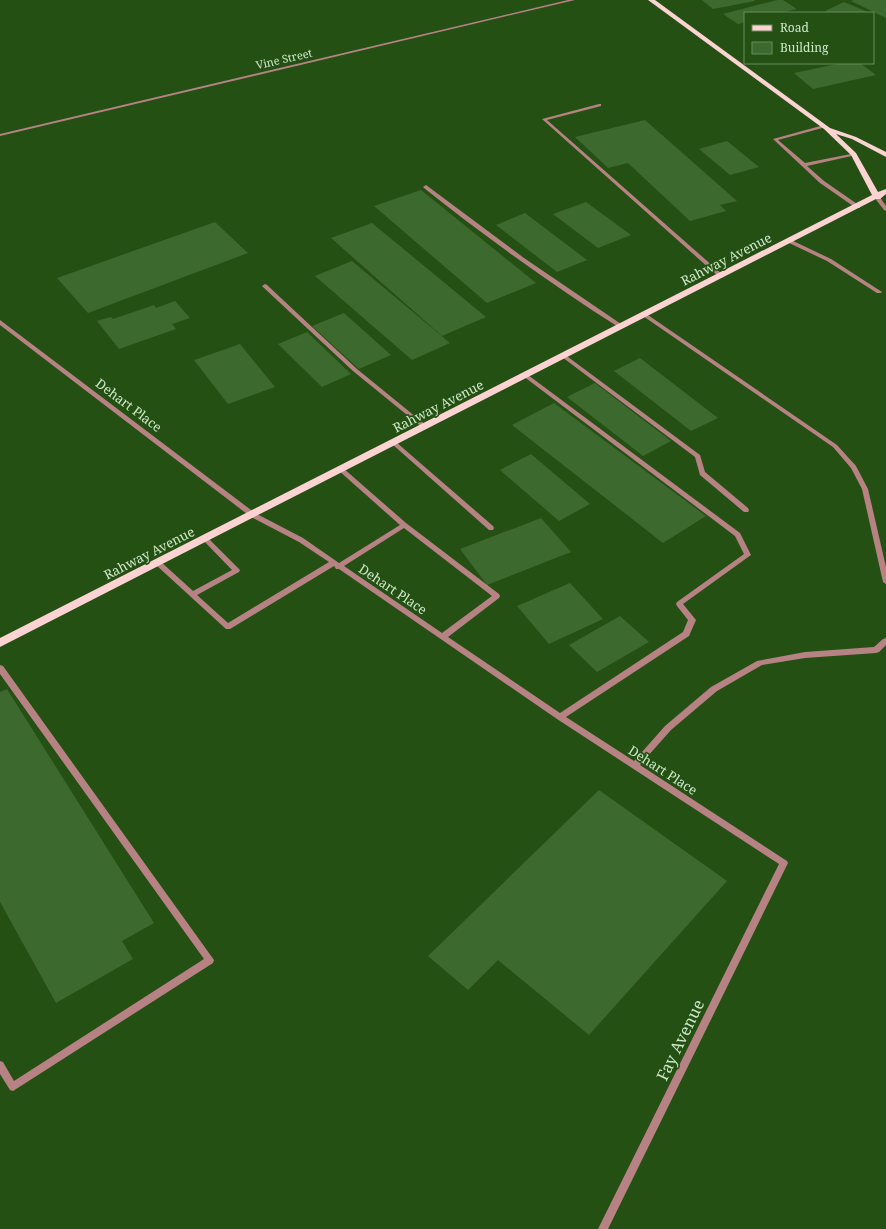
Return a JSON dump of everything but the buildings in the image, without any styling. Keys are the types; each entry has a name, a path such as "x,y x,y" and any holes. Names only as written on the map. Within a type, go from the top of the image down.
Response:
{"main road":[{"path":"651,0 825,127 854,154 877,197"},
{"path":"825,127 854,138 886,155"},
{"name":"Rahway Avenue","path":"0,643 858,207 886,191"}],"street":[{"name":"Vine Street","path":"0,135 573,0"},
{"path":"599,105 544,120 721,276"},
{"path":"825,127 775,138 822,182 858,207"},
{"path":"804,165 854,154"},
{"path":"426,187 479,230 581,301 622,327"},
{"path":"877,197 886,209"},
{"path":"789,241 829,260 879,292"},
{"path":"265,286 355,370 425,427"},
{"path":"645,315 835,446 854,467 865,489 886,582"},
{"name":"Dehart Place","path":"0,322 253,515 300,540 560,717 784,863"},
{"path":"564,356 698,456 702,473 746,510"},
{"path":"526,376 738,535 748,555 679,604 692,620 686,634 560,717"},
{"path":"394,443 491,528"},
{"path":"341,470 404,524 497,596 442,637"},
{"path":"158,563 228,627 404,524"},
{"path":"192,594 238,570 206,539"},
{"path":"635,766 668,728 714,689 760,664 805,654 876,650 886,641"},
{"path":"0,668 210,960 13,1087 0,1065"},
{"name":"Fay Avenue","path":"603,1229 784,863"}]}
